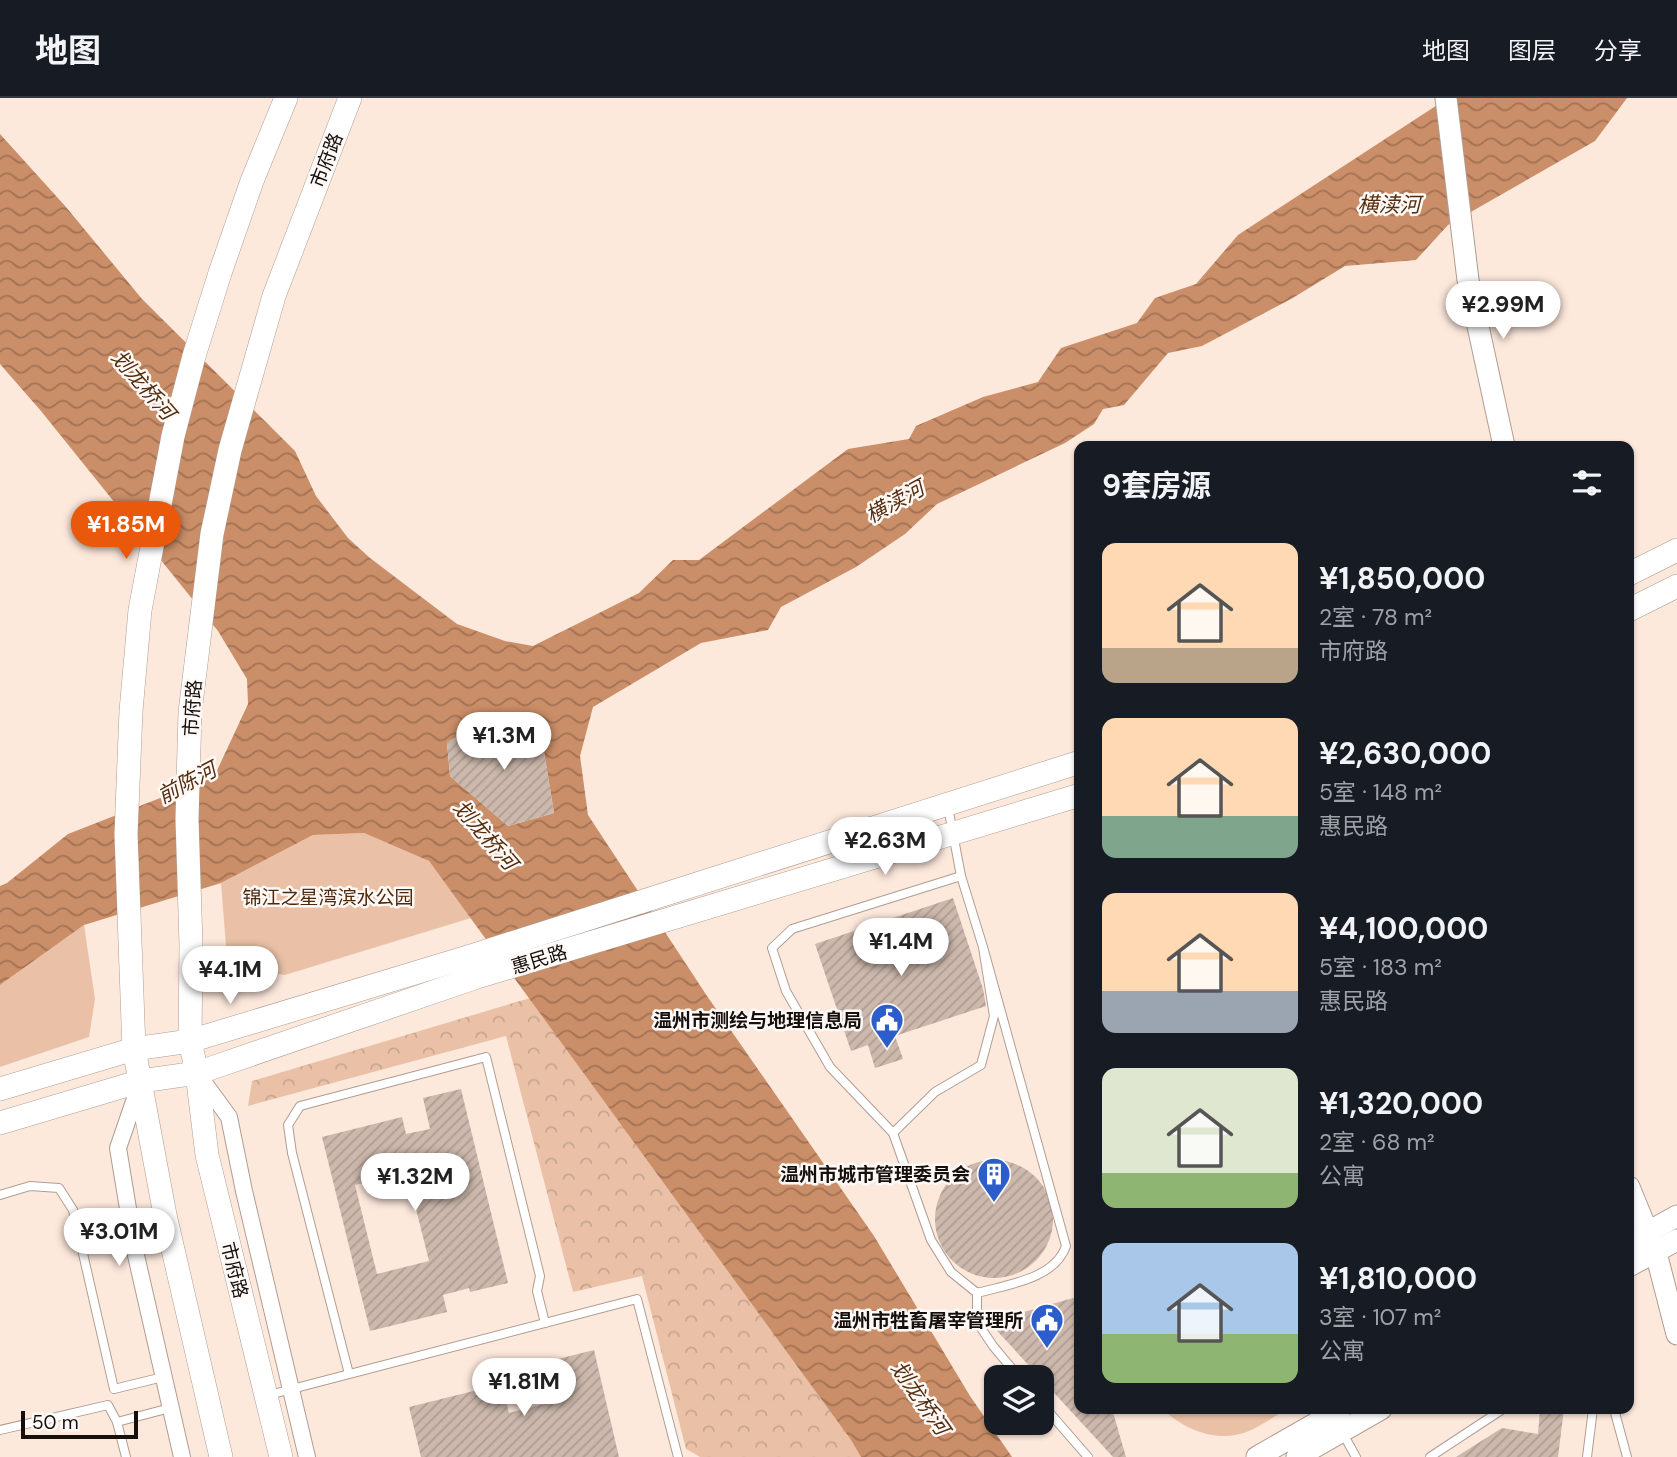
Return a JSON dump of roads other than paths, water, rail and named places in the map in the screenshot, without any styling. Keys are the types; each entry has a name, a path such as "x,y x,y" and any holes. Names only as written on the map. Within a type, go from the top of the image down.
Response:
{"main road":[{"path":"221,1457 165,1215 134,1049 126,834 131,711 140,610 165,476 194,356 251,181 286,98"},
{"name":"市府路","path":"281,1457 206,1155 197,1073 190,1041 191,946 187,819 190,712 212,534 230,450 274,296 350,98"},
{"path":"1634,572 1677,550"},
{"path":"1634,608 1677,586"},
{"name":"惠民路","path":"0,1123 141,1081 197,1073 667,893 1074,764"},
{"name":"惠民路","path":"0,1089 134,1049 190,1041 474,966 677,917 1074,797"}],"street":[{"path":"1446,98 1468,280 1503,441"},
{"path":"197,1073 229,1117 307,1457"},
{"path":"141,1081 118,1148 135,1251 182,1457"},
{"path":"1634,1216 1638,1238 1656,1253 1677,1334"},
{"path":"1638,1238 1677,1216"},
{"path":"1634,1264 1677,1240"},
{"path":"1257,1457 1332,1414"},
{"path":"1297,1457 1373,1414"}],"lane":[{"path":"948,804 961,876 1066,1246 1062,1257 1041,1273 977,1293"},
{"path":"961,876 793,929 772,948 786,991 830,1067 893,1133 931,1240 951,1272 977,1293"},
{"path":"893,1133 935,1092 981,1065 994,1016 982,947"},
{"path":"349,1374 292,1153 288,1125 300,1106 437,1069 486,1057 540,1276 537,1291 545,1323"},
{"path":"0,1195 30,1186 59,1188 74,1210 114,1389 163,1377"},
{"path":"977,1293 977,1322 992,1346 1009,1365"},
{"path":"266,1396 637,1299 678,1457"},
{"path":"0,1430 108,1405 117,1422 126,1457"},
{"path":"117,1422 170,1408"},
{"path":"1430,1457 1495,1414"},
{"path":"1587,1457 1592,1414"},
{"path":"1615,1414 1627,1457"},
{"path":"1054,1418 1088,1457"},
{"path":"1342,1432 1356,1457"}],"water":[{"path":"1448,98 1627,98 1595,141 1448,225 1416,260 1345,266 1291,299 1202,346 1168,353 1124,405 1103,409 1094,424 1065,443 937,504 905,534 856,567 781,607 768,630 701,643 593,707 580,756 588,815 707,996 874,1236 984,1416 984,1435 997,1435 1012,1457 861,1457 429,861 364,833 313,835 221,883 84,925 0,985 0,886 68,834 214,777 248,704 247,679 218,631 0,364 0,134 66,207 142,299 295,451 316,496 348,538 457,624 505,641 533,646 639,593 673,560 699,560 848,449 909,439 916,426 983,397 1038,382 1061,348 1137,323 1155,298 1196,284 1238,235","holes":["540,727 554,813 508,826 450,776 447,742 467,732"]}],"place":[{"name":"温州市测绘与地理信息局","path":"887,1050"},
{"name":"温州市城市管理委员会","path":"994,1204"},
{"name":"温州市牲畜屠宰管理所","path":"1047,1350"}],"water label":[{"name":"横渎河","path":"1389,205"},
{"name":"划龙桥河","path":"143,385"},
{"name":"横渎河","path":"895,502"},
{"name":"前陈河","path":"187,783"},
{"name":"划龙桥河","path":"485,835"},
{"name":"划龙桥河","path":"920,1398"}],"park label":[{"name":"锦江之星湾滨水公园","path":"328,897"}]}
